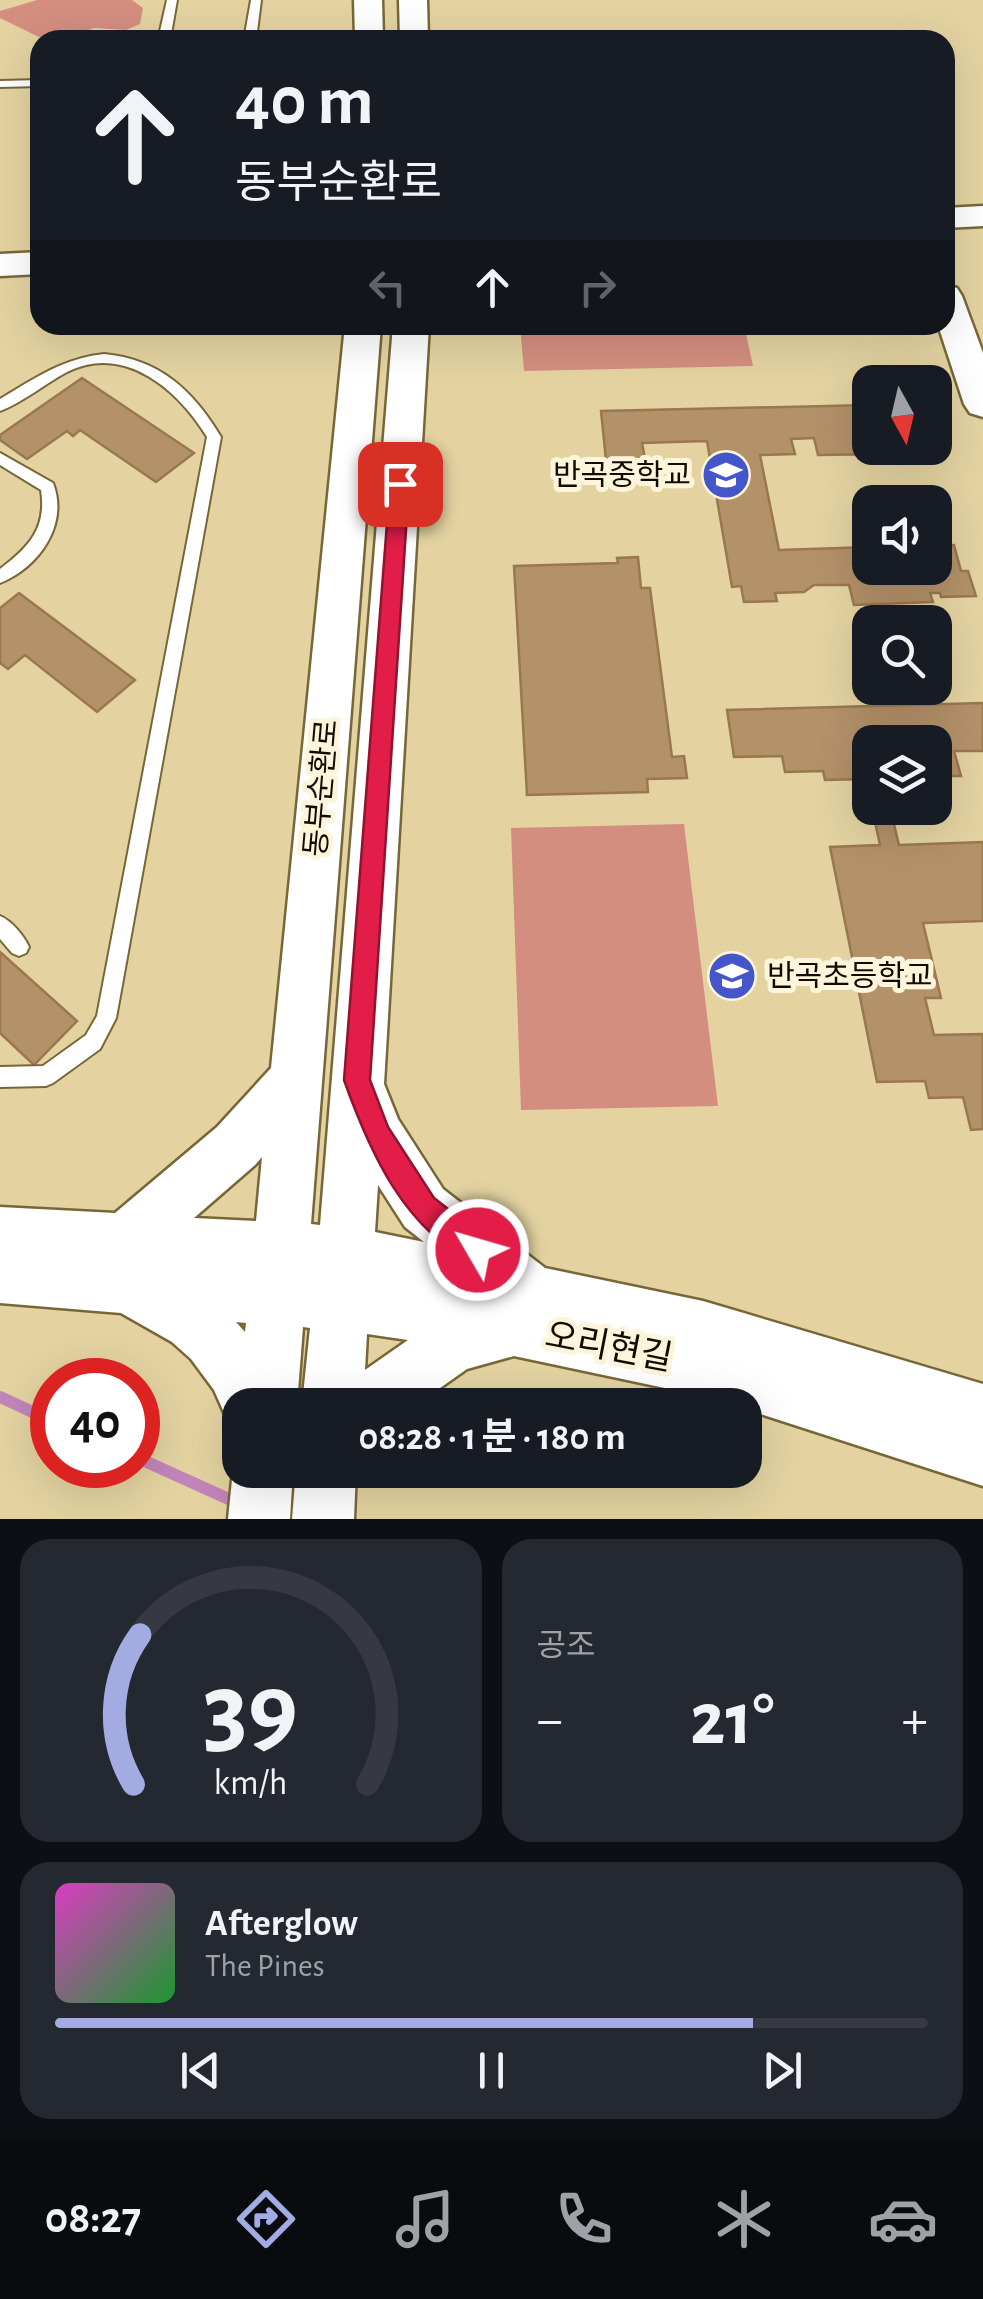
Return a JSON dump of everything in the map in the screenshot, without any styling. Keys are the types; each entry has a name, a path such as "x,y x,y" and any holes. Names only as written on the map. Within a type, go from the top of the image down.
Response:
{"street":[{"path":"368,0 369,30"},
{"path":"413,0 414,30"},
{"path":"955,217 983,216"},
{"path":"0,234 30,234"},
{"path":"955,236 983,235"},
{"path":"0,264 30,263"},
{"path":"955,324 983,404"},
{"name":"동부순환로","path":"268,1388 362,335"},
{"name":"동부순환로","path":"334,1388 410,335"},
{"path":"128,1265 295,1080"},
{"path":"357,1080 378,1136 424,1208 526,1310 454,1343 389,1388"},
{"path":"0,1235 128,1265 218,1345 245,1388"},
{"path":"0,1276 128,1265 277,1274"},
{"name":"오리현길","path":"277,1274 344,1278 526,1310 704,1330 983,1414"},
{"name":"오리현길","path":"526,1310 983,1456"},
{"path":"259,1519 262,1488"},
{"path":"323,1519 325,1488"}],"lane":[{"path":"166,30 172,0"},
{"path":"252,30 256,0"},
{"path":"0,84 30,83"},
{"path":"0,406 79,361 104,360 142,366 169,380 196,405 214,437 106,1018 94,1042 46,1076 0,1077"},
{"path":"0,458 48,487 52,506 49,530 23,560 0,577"},
{"path":"0,925 18,947"}],"shaded area":[{"path":"37,0 132,0 143,8 140,24 126,30 30,33 0,18 0,11"},
{"path":"521,335 746,335 753,366 524,371"},
{"path":"684,824 718,1106 521,1110 511,828"}],"building":[{"path":"82,378 194,453 156,482 80,430 73,436 67,431 27,459 0,440 0,435"},
{"path":"852,405 852,455 818,455 814,438 791,439 795,454 760,455 779,550 852,548 852,585 952,585 954,545 961,571 968,571 976,596 941,597 940,593 930,593 933,602 854,605 849,585 814,585 804,592 775,593 777,601 744,602 741,586 732,587 707,441 642,443 645,459 606,460 601,411"},
{"path":"638,557 641,588 650,588 672,757 684,756 687,778 647,779 648,792 527,795 514,566 618,563 617,558"},
{"path":"19,593 135,680 97,712 25,655 8,669 0,663 0,608"},
{"path":"983,703 983,751 954,751 961,776 952,776 952,725 852,725 852,779 825,780 823,771 785,772 782,756 734,757 727,710 952,705"},
{"path":"876,825 894,825 899,845 983,842 983,921 923,923 941,998 925,998 934,1035 983,1034 983,1129 971,1130 963,1097 929,1098 925,1081 877,1082 830,847 880,845"},
{"path":"0,952 77,1021 34,1065 0,1033"}],"waterway":[{"path":"0,1397 30,1411"},
{"path":"160,1468 242,1505"}],"place":[{"name":"반곡중학교","path":"726,475"},
{"name":"반곡초등학교","path":"732,976"}],"route":[{"path":"400,484 357,1080 378,1136 424,1208 478,1250"}]}
